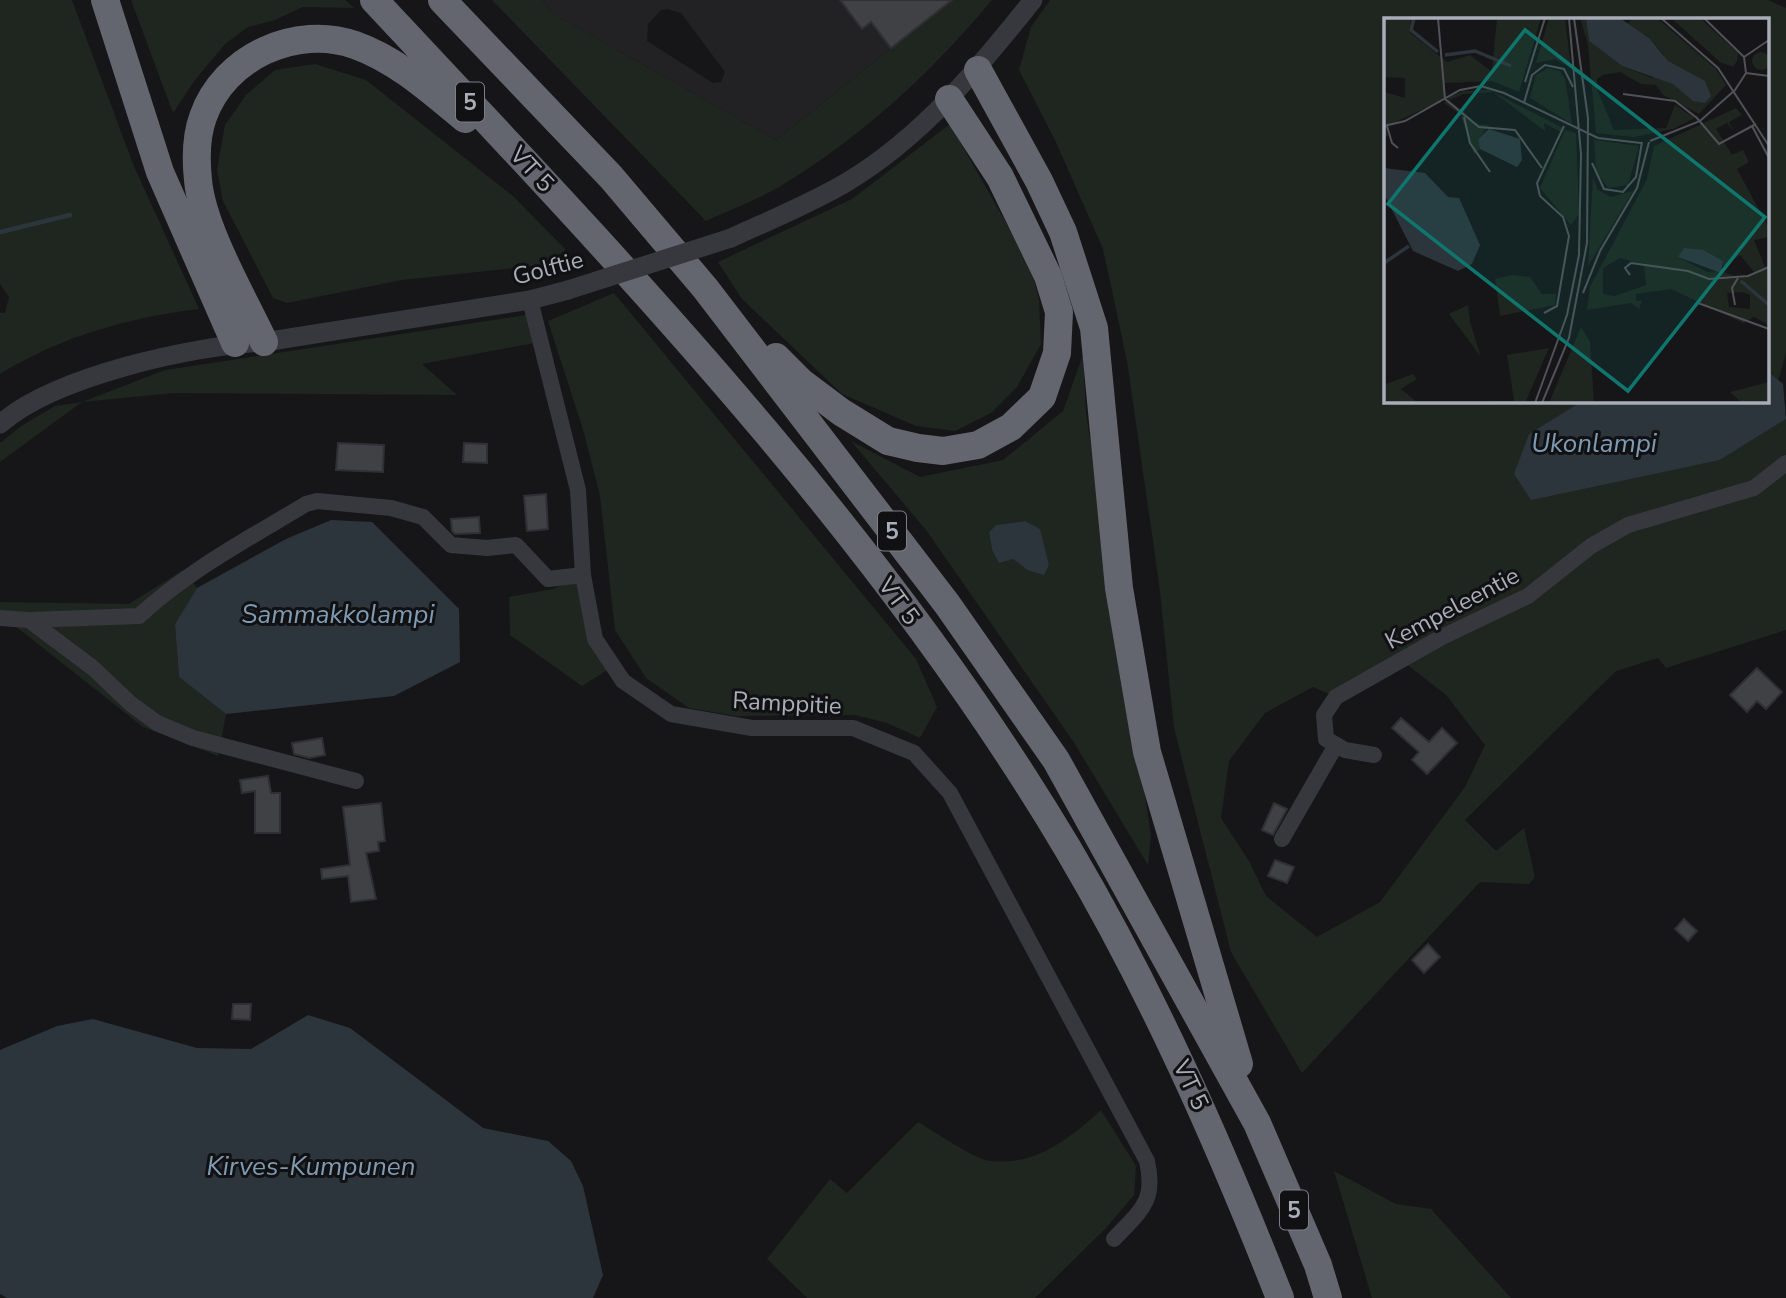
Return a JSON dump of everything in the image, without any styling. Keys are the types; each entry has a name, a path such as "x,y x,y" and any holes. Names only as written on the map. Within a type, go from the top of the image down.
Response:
{"highway":[{"path":"105,0 160,172 235,344"},
{"name":"VT 5","path":"374,0 565,204 710,369 861,548 967,695 1067,848 1154,1004 1228,1165 1280,1298"},
{"name":"VT 5","path":"442,0 611,177 705,288 947,604 1056,760 1257,1124 1318,1265 1328,1298"},
{"path":"264,342 205,210 198,182 198,149 203,117 220,88 244,62 265,50 294,40 326,40 354,45 391,61 565,204"},
{"path":"978,70 1039,181 1063,232 1094,328 1119,588 1147,752 1257,1124"},
{"path":"705,288 801,382 888,441 943,451 978,445 1011,427 1042,397 1057,353 1059,312 1048,276 1000,177 949,99"}],"street":[{"name":"Golftie","path":"0,424 41,397 135,365 235,344 264,342 530,300 731,238 848,181 908,136 978,70 1033,0"},
{"name":"Ramppitie","path":"530,300 578,490 583,575 595,639 606,658 623,681 671,713 752,728 853,728 914,753 950,793 1147,1161 1153,1187 1139,1213 1114,1240"},
{"name":"Kempeleentie","path":"1336,745 1326,739 1324,715 1336,697 1442,637 1528,596 1591,546 1628,525 1754,488 1786,463"},
{"path":"0,618 29,620 139,616 166,591 204,565 317,501 391,508 424,517 451,545 487,548 516,545 548,579 583,575"},
{"path":"29,620 157,723 194,738 356,781"},
{"path":"1282,839 1336,745 1374,755"}],"shaded area":[{"path":"0,0 72,0 133,164 199,309 146,318 71,339 0,374 0,313 5,313 9,297 0,284"},
{"path":"131,0 345,0 354,8 303,7 275,20 248,27 225,44 195,80 173,113"},
{"path":"492,0 542,0 552,13 776,140 952,0 992,0 921,77 842,145 775,189 706,221"},
{"path":"542,0 952,0 776,140 552,13","holes":["661,10 681,13 725,72 721,82 713,83 647,41 648,24"]},
{"path":"1050,0 1768,0 1786,8 1786,352 1778,382 1768,372 1768,18 1384,18 1384,402 1580,402 1529,434 1638,476 1720,460 1786,419 1786,630 1666,668 1658,658 1616,671 1465,820 1496,851 1524,828 1535,877 1529,884 1480,882 1302,1073 1231,952 1174,728 1159,583 1127,361 1103,249 1055,140 1019,70 1031,27","holes":["1401,660 1446,695 1485,745 1465,787 1380,902 1317,937 1266,896 1249,861 1221,818 1229,761 1265,713 1313,687 1336,697"]},
{"path":"315,64 366,80 514,197 565,249 561,263 402,280 287,303 273,298 223,201 217,170 225,125 246,95 275,70"},
{"path":"950,124 1031,267 1039,300 1041,344 1017,387 991,413 955,431 916,426 842,394 742,299 718,262 852,199"},
{"path":"614,293 916,659 937,707 920,738 887,723 855,715 736,716 689,708 646,678 615,630 600,496 584,433 548,321"},
{"path":"533,314 540,342 422,364 457,395 173,393 82,402 165,370"},
{"path":"1083,355 1086,413 1151,835 1148,865 1073,741 926,530 851,441 920,477 1003,460 1063,411","holes":["1024,521 1039,529 1049,565 1027,570 1013,559 992,550 989,532 996,525"]},
{"path":"82,402 0,462 0,443 21,426 55,406"},
{"path":"183,570 197,588 175,624 179,677 226,714 218,756 143,727 14,625 0,625 0,602 129,604"},
{"path":"583,575 612,667 582,686 510,635 509,597 553,589"},
{"path":"1101,1110 1136,1166 1134,1195 1106,1228 1035,1298 807,1298 767,1259 830,1179 847,1193 918,1122 954,1145 983,1159 1007,1161 1023,1159 1051,1148"},
{"path":"1334,1171 1396,1204 1431,1209 1511,1298 1372,1298"}],"water":[{"name":"Ukonlampi","path":"1768,372 1783,384 1786,419 1720,460 1531,500 1514,474 1529,434 1580,402 1768,402"},
{"name":"Sammakkolampi","path":"331,520 372,522 459,609 460,662 394,696 226,714 179,677 175,624 197,588 286,539"},
{"path":"1025,521 1040,529 1049,565 1044,575 1027,570 1013,559 999,563 992,550 989,532 996,525"},
{"name":"Kirves-Kumpunen","path":"308,1015 350,1028 483,1128 548,1141 571,1161 583,1186 603,1275 593,1298 7,1298 0,1294 0,1050 57,1026 93,1019 197,1048 251,1049"}],"building":[{"path":"840,0 952,0 891,48 871,22 862,29"},
{"path":"338,443 384,445 383,472 336,470"},
{"path":"464,443 487,444 487,463 463,462"},
{"path":"546,494 548,529 527,531 524,496"},
{"path":"479,517 480,533 455,534 452,531 451,519"},
{"path":"1757,668 1782,692 1766,709 1757,701 1747,712 1730,695"},
{"path":"1401,718 1429,742 1442,728 1457,743 1427,774 1412,760 1419,752 1392,728"},
{"path":"322,738 325,755 309,758 294,754 292,743"},
{"path":"268,776 271,793 280,793 280,833 255,833 255,791 242,793 240,780"},
{"path":"381,803 385,841 378,842 379,851 366,853 376,899 351,902 348,876 322,879 321,869 350,865 343,807"},
{"path":"1274,803 1287,809 1273,835 1262,830"},
{"path":"1275,860 1294,867 1287,883 1268,876"},
{"path":"1684,919 1697,931 1688,941 1675,929"},
{"path":"1428,944 1440,957 1424,973 1412,960"},
{"path":"233,1004 251,1004 250,1020 232,1019"}],"waterway":[{"path":"0,232 70,215"}]}
